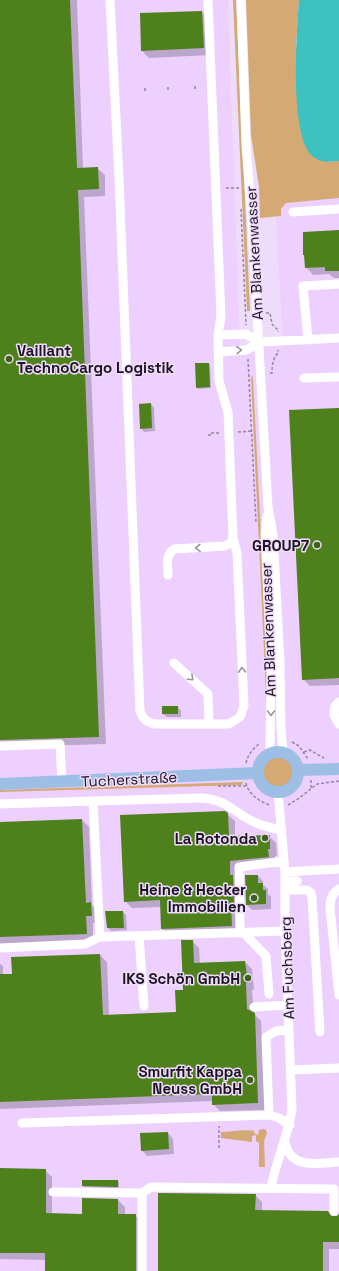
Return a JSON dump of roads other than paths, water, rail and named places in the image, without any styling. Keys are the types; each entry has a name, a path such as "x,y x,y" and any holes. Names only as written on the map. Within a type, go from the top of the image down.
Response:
{"main road":[{"path":"304,770 291,788 278,792 271,791 264,787 252,773 261,760 270,753 277,751 283,752 294,759 304,770 339,769"},
{"name":"Tucherstraße","path":"0,784 252,773"}],"street":[{"path":"110,0 119,178 140,712 148,723 209,724 233,722 242,714 244,706 237,553 233,538 228,412 219,381 218,335 221,316 208,0"},
{"name":"Am Blankenwasser","path":"241,0 246,145 251,196 268,507 274,534 280,663 281,739 283,752"},
{"path":"293,212 339,209"},
{"path":"308,340 303,286 339,284"},
{"path":"218,335 246,334 259,342"},
{"path":"218,352 247,350 259,342 339,338"},
{"path":"304,378 339,377"},
{"name":"Am Blankenwasser","path":"268,507 265,534 271,667 270,753"},
{"path":"168,575 168,557 174,549 225,546 230,543 233,538"},
{"path":"174,663 208,694 209,724"},
{"path":"339,702 335,706 334,715 339,724"},
{"path":"0,746 60,744 62,782"},
{"name":"Am Fuchsberg","path":"270,1188 285,1143 290,1125 292,1109 285,931 285,881 278,792"},
{"path":"0,804 203,798 226,804 252,821 264,826 281,830"},
{"path":"93,801 100,938"},
{"path":"269,994 266,956 242,932 238,867 284,861"},
{"path":"285,881 339,869"},
{"path":"285,881 297,880"},
{"path":"285,881 307,890 311,893 312,897 320,1032"},
{"path":"339,889 330,901 339,995"},
{"path":"0,948 85,944 100,938 285,931"},
{"path":"139,936 144,1006"},
{"path":"254,1007 288,1005"},
{"path":"269,1115 266,1037 276,1031 289,1030"},
{"path":"291,1070 339,1068"},
{"path":"22,1122 269,1115 279,1118 290,1125"},
{"path":"285,1143 289,1154 298,1162 306,1164 339,1162"},
{"path":"53,1192 142,1192 152,1187 334,1189 334,1210"},
{"path":"142,1192 142,1271"}],"place":[{"name":"Vaillant TechnoCargo Logistik","path":"9,359"},
{"name":"GROUP7","path":"317,545"},
{"name":"La Rotonda","path":"265,838"},
{"name":"Heine & Hecker Immobilien","path":"254,898"},
{"name":"IKS Schön GmbH","path":"248,978"},
{"name":"Smurfit Kappa Neuss GmbH","path":"250,1080"}]}
